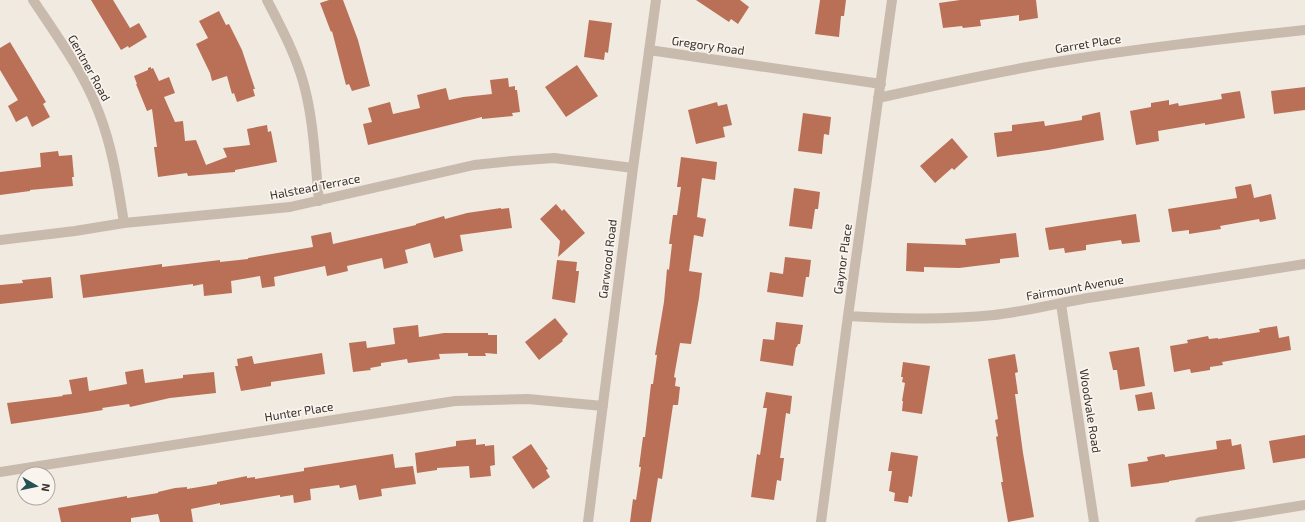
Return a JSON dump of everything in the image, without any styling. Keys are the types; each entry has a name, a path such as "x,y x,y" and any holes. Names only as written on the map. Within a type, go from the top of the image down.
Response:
{"street":[{"name":"Gentner Road","path":"34,0 82,77 99,113 111,149 124,223"},
{"path":"267,0 292,50 304,84 311,119 319,201"},
{"name":"Garwood Road","path":"588,522 656,0"},
{"name":"Gaynor Place","path":"821,522 892,0"},
{"name":"Garret Place","path":"878,98 966,79 1057,62 1148,48 1305,30"},
{"name":"Gregory Road","path":"649,50 881,84"},
{"name":"Halstead Terrace","path":"0,240 75,231 124,223 290,207 474,165 554,158 633,168"},
{"name":"Fairmount Avenue","path":"848,316 897,319 946,319 995,315 1061,304 1086,298 1305,264"},
{"name":"Woodvale Road","path":"1061,304 1094,522"},
{"name":"Hunter Place","path":"0,472 455,401 528,399 603,406"},
{"path":"1200,522 1305,505"}],"building":[{"path":"91,0 113,0 130,28 139,23 147,37 129,48 128,46 121,50"},
{"path":"329,0 343,0 358,40 370,86 352,91 349,84 346,85 332,31 331,32 320,3"},
{"path":"696,0 740,0 749,7 738,24 731,19 729,22"},
{"path":"820,0 846,0 844,16 841,16 839,37 815,34"},
{"path":"960,0 1036,0 1038,18 1019,21 1019,15 980,20 981,26 943,28 939,3"},
{"path":"219,11 226,25 229,24 242,50 255,89 253,89 255,96 237,102 234,93 232,94 227,76 212,81 210,73 196,44 208,38 199,21"},
{"path":"589,20 612,23 608,53 605,52 604,60 584,57"},
{"path":"10,42 46,102 43,104 50,117 32,127 27,116 16,122 8,106 18,100 0,70 0,48"},
{"path":"577,65 598,96 566,117 545,87"},
{"path":"151,67 151,69 153,68 159,81 169,77 175,93 164,97 175,122 183,121 185,141 196,140 206,165 227,157 223,148 250,145 247,129 267,125 268,132 271,131 277,162 235,170 235,172 188,176 187,173 158,177 154,147 157,147 152,109 147,111 134,76 148,70 148,68"},
{"path":"508,78 509,87 515,86 515,90 517,90 520,112 512,113 513,116 482,119 482,117 368,145 363,124 372,122 368,108 390,102 393,114 420,108 417,95 446,88 449,100 492,94 490,80"},
{"path":"1305,87 1305,110 1274,114 1271,91"},
{"path":"1240,91 1245,118 1158,131 1159,141 1136,145 1130,111 1151,107 1151,103 1169,100 1169,105 1178,103 1179,106 1222,99 1221,94"},
{"path":"717,102 718,106 727,104 732,125 723,127 725,137 696,144 688,110"},
{"path":"1100,112 1104,140 997,157 994,133 1012,131 1012,125 1044,121 1045,126 1082,120 1082,116"},
{"path":"803,113 831,117 829,135 824,134 822,154 798,151"},
{"path":"952,138 968,157 954,170 952,168 935,183 920,166"},
{"path":"58,151 59,156 72,155 74,177 72,177 73,186 30,190 0,195 0,172 41,167 40,153"},
{"path":"681,157 717,162 715,180 702,178 697,217 706,219 703,237 694,235 689,271 702,273 699,298 691,344 680,343 674,377 676,378 675,386 680,387 678,405 673,405 662,479 658,478 651,522 630,522 633,499 636,500 641,467 639,467 643,437 645,437 651,384 653,384 657,355 655,355 664,302 667,269 669,270 672,244 669,244 673,215 677,215 681,187 677,187"},
{"path":"1251,184 1254,198 1271,194 1276,219 1260,222 1259,219 1220,226 1221,229 1189,234 1189,230 1172,232 1168,209 1237,198 1235,187"},
{"path":"794,188 820,192 818,209 815,209 812,229 789,226"},
{"path":"556,204 562,211 564,209 585,233 558,257 560,241 540,219"},
{"path":"509,208 512,228 460,235 463,251 434,258 430,243 405,250 408,263 384,269 382,258 347,266 348,271 327,276 325,266 274,277 275,286 262,288 260,276 231,281 232,293 204,296 203,284 193,286 193,284 83,298 80,275 162,264 162,267 220,260 220,262 248,259 313,247 311,236 331,232 333,244 416,225 444,216 445,219 467,213"},
{"path":"1136,214 1140,242 1122,244 1121,240 1086,245 1086,250 1065,253 1064,248 1049,250 1045,228"},
{"path":"1016,233 1019,257 1000,259 1000,263 959,268 924,267 924,272 906,271 907,243 966,245 965,239"},
{"path":"785,257 811,260 809,277 806,277 803,297 767,292 770,272 783,274"},
{"path":"557,260 577,262 576,271 579,271 575,303 552,299"},
{"path":"51,277 53,298 0,304 0,285 23,283 22,280"},
{"path":"555,318 568,334 562,340 563,341 539,360 525,342"},
{"path":"776,322 803,325 800,344 796,347 793,366 760,361 763,339 774,340"},
{"path":"418,325 419,337 444,333 488,333 488,335 497,335 497,354 485,353 486,356 468,356 468,353 439,354 440,359 408,363 407,359 381,363 381,366 370,368 371,370 353,372 349,343 366,341 367,348 395,344 393,328"},
{"path":"1277,326 1279,338 1289,336 1291,350 1222,362 1223,365 1210,367 1210,370 1191,373 1190,369 1174,372 1170,346 1188,343 1187,340 1208,336 1209,339 1218,339 1260,332 1259,329"},
{"path":"1139,347 1145,386 1120,390 1117,370 1113,370 1109,352"},
{"path":"322,353 325,374 271,382 271,386 241,391 235,366 238,366 237,359 252,356 254,364"},
{"path":"1015,354 1018,372 1015,373 1018,394 1015,394 1034,517 1008,522 1001,482 1003,482 996,437 998,436 995,420 998,419 988,359"},
{"path":"903,362 930,366 922,414 902,411 905,383 902,382 903,377 901,377"},
{"path":"143,369 145,383 183,378 183,375 214,372 216,393 170,398 130,407 129,404 102,408 103,410 11,424 7,403 72,394 69,380 87,377 89,391 127,384 125,372"},
{"path":"766,392 792,396 790,414 786,413 780,458 784,458 781,481 777,480 774,500 751,497 757,454 760,455 767,408 763,408"},
{"path":"1152,392 1155,409 1138,411 1135,395"},
{"path":"1305,435 1305,458 1273,463 1269,441"},
{"path":"476,439 476,445 494,445 495,465 490,466 491,476 470,478 469,466 437,468 437,470 417,473 415,453 456,446 456,441"},
{"path":"1231,439 1232,446 1241,444 1245,469 1131,487 1128,464 1148,461 1147,457 1163,454 1165,457 1217,449 1216,441"},
{"path":"531,444 548,469 546,470 550,477 533,489 512,457"},
{"path":"891,452 918,456 912,497 909,496 908,503 894,501 895,493 889,491 892,471 888,471"},
{"path":"393,454 395,468 413,466 416,484 381,489 382,496 359,500 356,485 340,488 339,485 310,489 311,500 294,503 293,495 280,497 280,495 220,505 220,503 191,509 193,522 160,522 158,514 131,518 131,522 61,522 58,508 127,496 127,498 158,493 175,488 187,487 187,489 217,484 217,482 247,476 247,478 255,477 255,479 304,471 304,468"}]}
